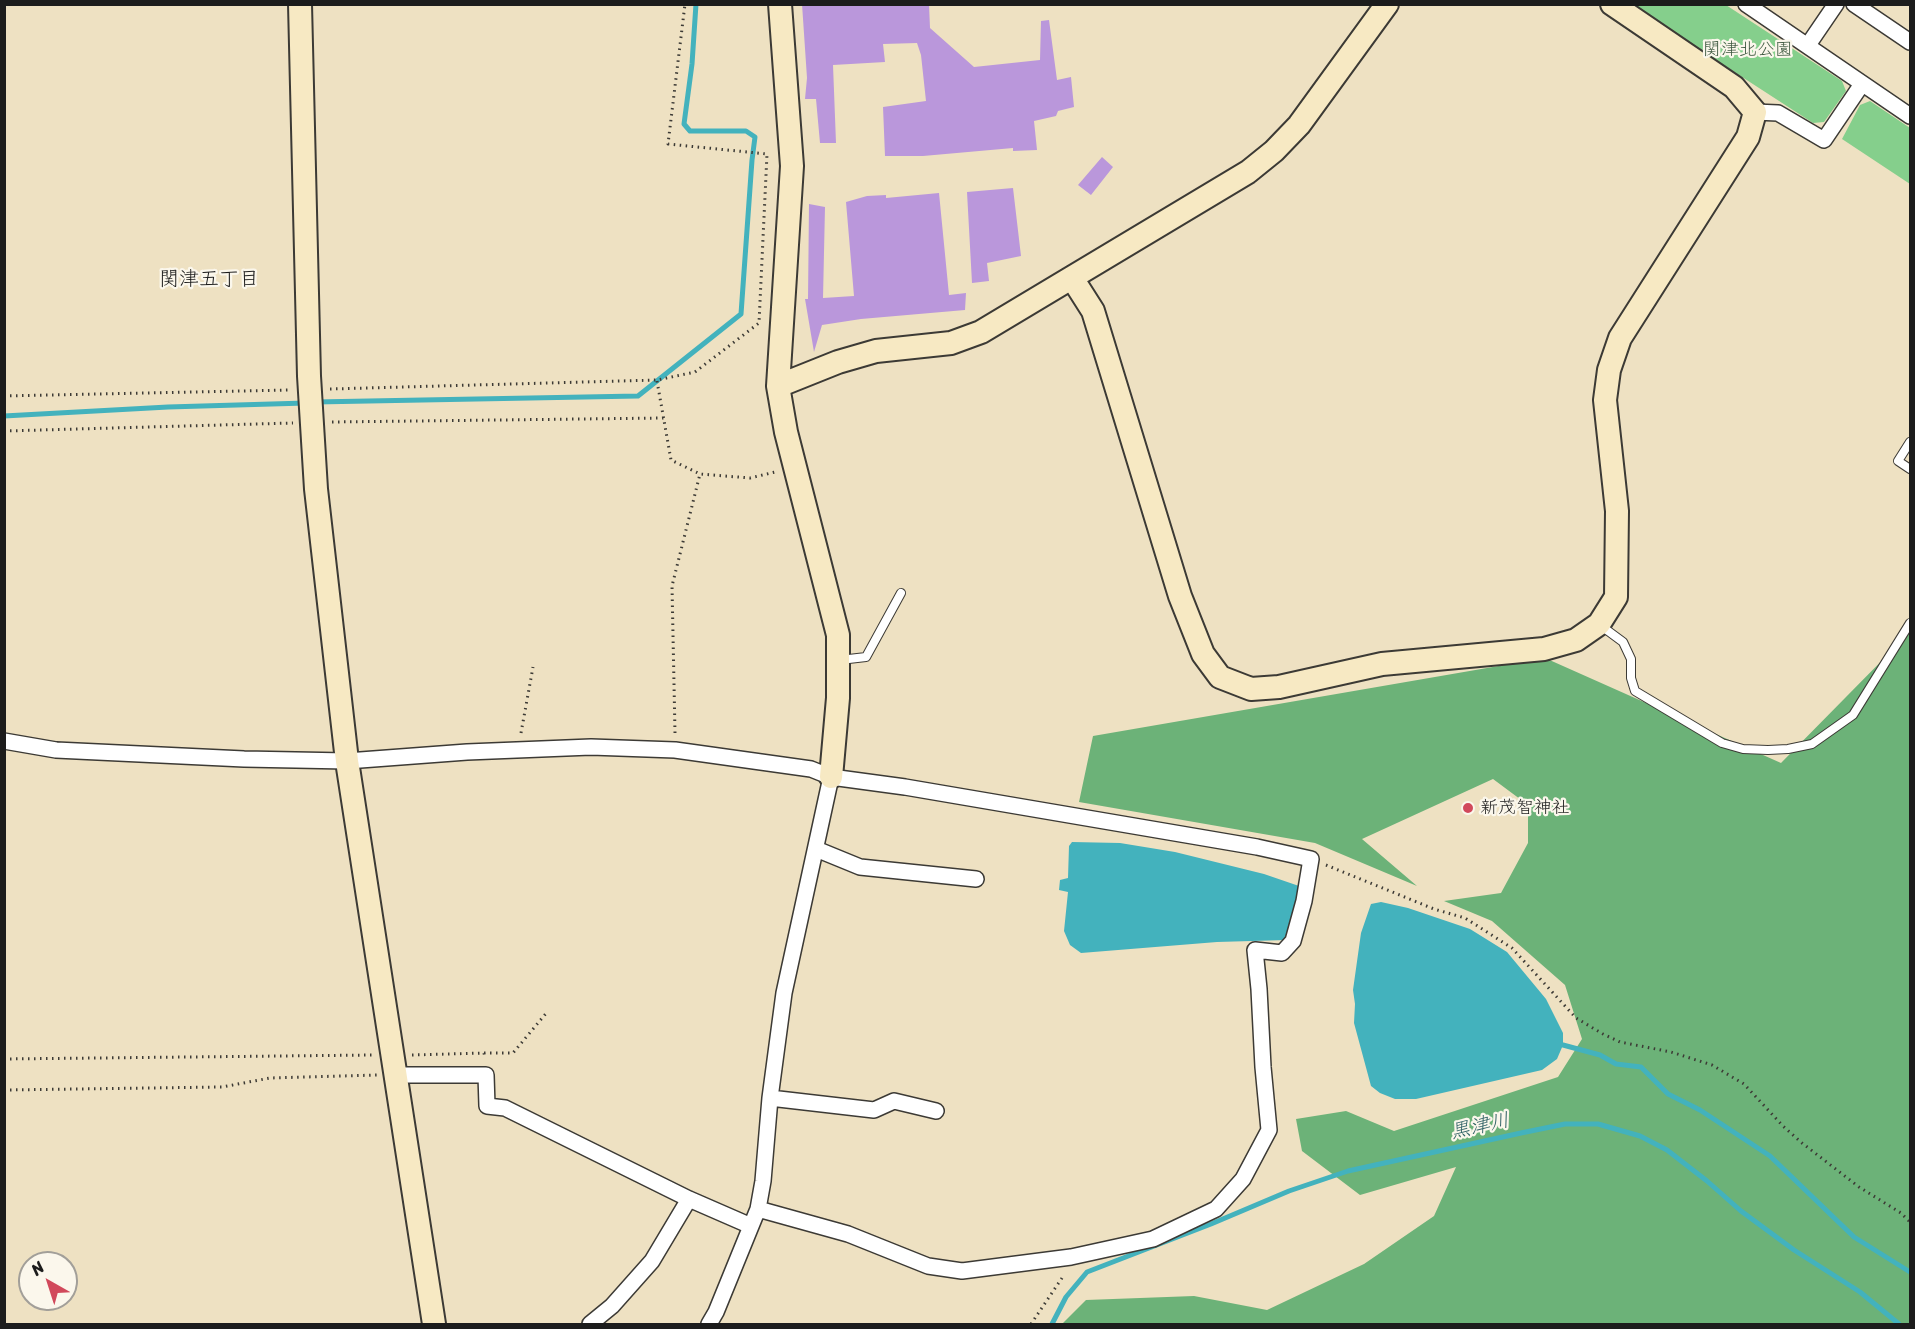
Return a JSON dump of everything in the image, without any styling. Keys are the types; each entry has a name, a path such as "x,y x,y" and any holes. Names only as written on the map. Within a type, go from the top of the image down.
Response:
{"street":[{"path":"300,4 309,376 315,478 346,761 434,1324"},
{"path":"709,1324 758,1209 784,993 831,777 838,698 838,635 786,432 778,386 792,166 780,4"},
{"path":"778,386 838,362 876,351 951,343 981,332 1248,172 1274,151 1305,117 1387,4"},
{"path":"1612,4 1734,87 1755,112 1779,112 1824,140 1862,84"},
{"path":"1746,4 1911,116"},
{"path":"1808,45 1836,4"},
{"path":"1854,4 1911,42"},
{"path":"1072,278 1093,311 1180,596 1203,654 1220,677 1251,689 1279,687 1382,664 1544,649 1576,640 1599,624 1616,597 1617,511 1605,400 1609,370 1620,338 1748,137 1755,112"},
{"path":"4,741 56,750 244,759 346,761 467,752 591,747 675,750 811,769 831,777 952,795 1257,847 1311,859 1304,901 1293,940 1282,953 1254,950 1269,1130 1243,1179 1216,1209 1154,1239 1071,1257 962,1271 928,1266 848,1234 758,1209"},
{"path":"816,849 860,867 976,879"},
{"path":"394,1065 486,1075 487,1106 505,1108 689,1199 751,1226"},
{"path":"770,1098 874,1110 894,1101 936,1111"},
{"path":"590,1324 612,1306 652,1261 689,1199"}],"lane":[{"path":"1911,442 1898,461 1911,469"},
{"path":"838,661 866,657 901,593"},
{"path":"1599,624 1623,642 1631,659 1631,678 1635,691 1722,743 1743,749 1768,750 1812,744 1853,715 1911,623"}],"path":[{"path":"685,4 668,144 767,154 759,323 694,372 657,380 671,460 700,474 750,478 795,468"},
{"path":"675,750 672,586 700,474"},
{"path":"518,751 533,667"},
{"path":"1311,859 1434,909 1465,918 1512,948 1576,1018 1603,1034 1620,1042 1671,1052 1712,1065 1744,1084 1802,1143 1859,1187 1901,1213 1911,1222"},
{"path":"4,1090 222,1087 270,1078 484,1053 513,1053 548,1011"},
{"path":"484,1053 486,1075"},
{"path":"4,1059 394,1065"},
{"path":"1031,1324 1069,1268 1071,1257"}],"green space":[{"name":"関津北公園","path":"1631,5 1726,5 1842,81 1846,91 1824,122 1813,123"},
{"path":"1870,101 1910,128 1910,184 1842,139 1860,105"},
{"path":"1910,632 1910,1324 1062,1324 1086,1300 1194,1296 1267,1310 1364,1264 1434,1216 1456,1167 1360,1195 1302,1151 1296,1119 1346,1111 1394,1131 1558,1077 1582,1039 1565,985 1492,921 1444,901 1501,893 1528,843 1528,805 1493,779 1362,839 1417,886 1315,843 1079,802 1093,736 1545,658 1781,763"}],"water":[{"path":"1072,842 1120,843 1175,852 1264,874 1299,886 1294,925 1286,940 1217,942 1081,953 1070,945 1064,931 1068,892 1059,890 1060,880 1068,878 1069,846"},
{"path":"1381,902 1408,908 1470,929 1507,952 1546,999 1563,1033 1563,1045 1557,1059 1542,1070 1416,1099 1395,1099 1380,1093 1371,1086 1354,1023 1353,990 1361,933 1371,904"}],"building":[{"path":"802,4 929,4 930,28 974,67 1040,60 1041,21 1049,20 1057,80 1071,77 1074,107 1058,111 1056,116 1034,121 1037,150 1013,151 1013,148 923,156 885,156 883,107 926,101 921,55 917,43 883,44 885,62 833,65 836,143 820,143 816,99 805,99 807,78"},
{"path":"1102,157 1113,167 1091,195 1078,185"},
{"path":"1013,188 1021,256 987,263 989,281 972,283 967,192"},
{"path":"939,193 949,295 966,293 965,310 861,319 822,325 814,352 805,299 808,299 809,204 825,207 823,298 854,296 846,202 867,196 886,195 886,198"}],"waterway":[{"path":"315,402 638,396 741,314 755,137 746,131 690,131 684,124 692,64 696,4"},
{"path":"4,416 168,407 306,403"},
{"path":"1563,1045 1600,1055 1616,1064 1641,1067 1668,1094 1700,1110 1770,1156 1854,1237 1910,1272"},
{"name":"黒津川","path":"1052,1324 1066,1297 1087,1272 1289,1191 1348,1171 1565,1124 1598,1124 1640,1136 1667,1150 1741,1211 1794,1250 1860,1292 1899,1324"}],"place":[{"name":"新茂智神社","path":"1468,808"}],"district":[{"name":"関津五丁目","path":"209,280"}]}
